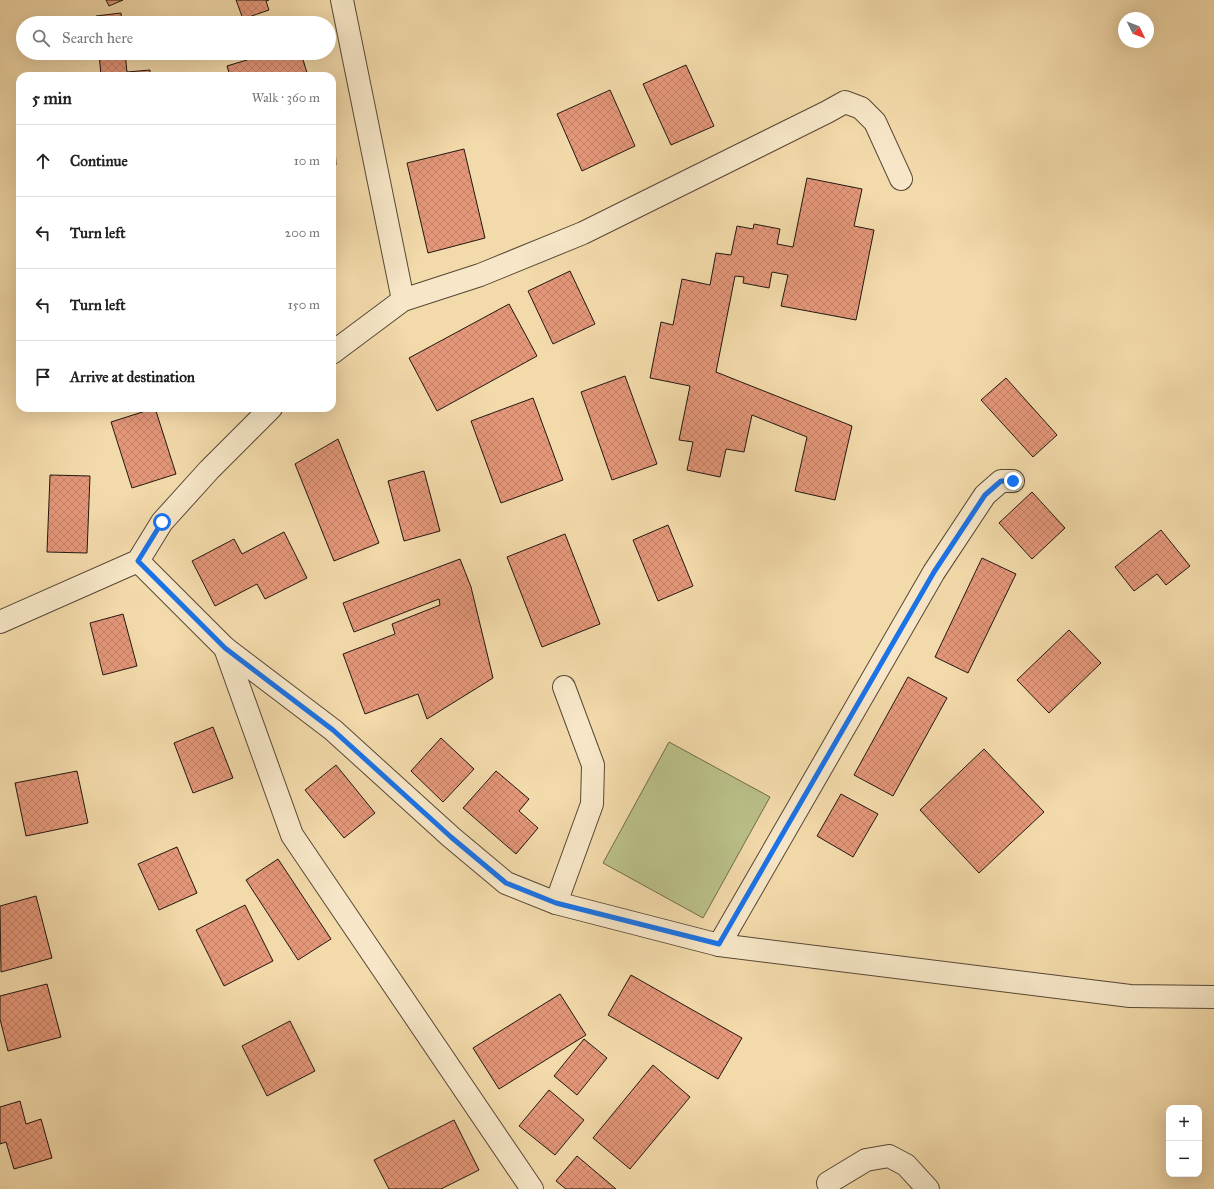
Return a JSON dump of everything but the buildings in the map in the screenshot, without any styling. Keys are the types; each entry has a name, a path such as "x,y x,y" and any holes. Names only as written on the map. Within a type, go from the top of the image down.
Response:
{"street":[{"path":"342,0 403,300"},
{"path":"336,350 403,300 480,275 583,233 845,102 861,108 874,122 901,178"},
{"path":"0,622 138,561 162,522 258,413"},
{"path":"719,944 934,572 985,495 1001,481 1013,481"},
{"path":"138,561 225,648 333,730 451,837 506,883 556,903 719,944 1130,996 1214,997"},
{"path":"225,648 292,835 532,1189"},
{"path":"556,903 592,804 593,765 564,687"},
{"path":"828,1183 866,1160 889,1156 906,1165 928,1189"}],"green space":[{"path":"669,742 770,797 703,918 603,863"}],"route":[{"path":"162,522 138,561 225,648 333,730 451,837 506,883 556,903 719,944 934,572 985,495 1001,481 1013,481"}]}
